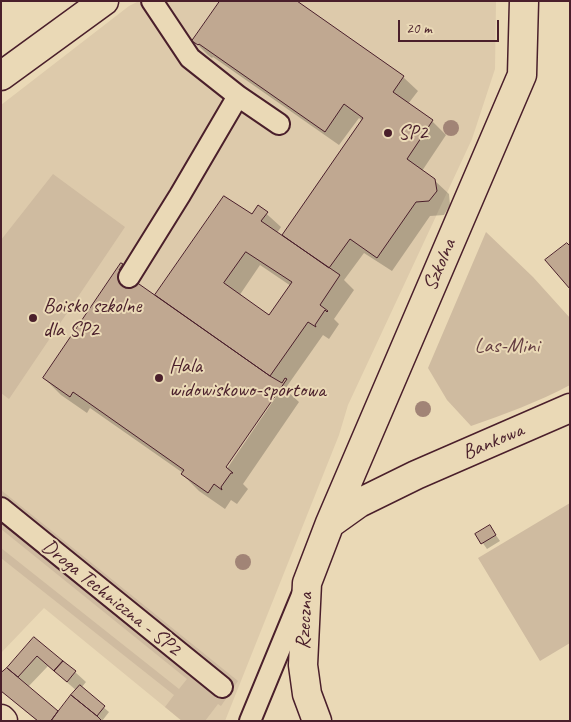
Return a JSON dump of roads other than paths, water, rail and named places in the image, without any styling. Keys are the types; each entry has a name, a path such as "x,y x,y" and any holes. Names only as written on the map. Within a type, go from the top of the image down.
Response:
{"street":[{"path":"1,76 104,1"},
{"name":"Szkolna","path":"330,524 522,75 524,1"},
{"name":"Bankowa","path":"330,524 359,503 416,475 570,408"},
{"name":"Bankowa","path":"371,427 368,442 374,468 394,479 416,475"},
{"name":"Rzeczna","path":"317,721 308,694 302,665 307,583 330,524"}],"lane":[{"path":"152,1 190,58 238,96 279,124"},
{"path":"129,277 238,96"},
{"name":"Droga Techniczna - SP2","path":"1,508 222,687"},
{"path":"250,721 307,583"}],"place":[{"name":"SP2","path":"388,133"},
{"name":"Boisko szkolne dla SP2","path":"33,318"},
{"name":"Hala widowiskowo-sportowa","path":"159,378"}],"park label":[{"name":"Las-Mini","path":"507,346"}]}
